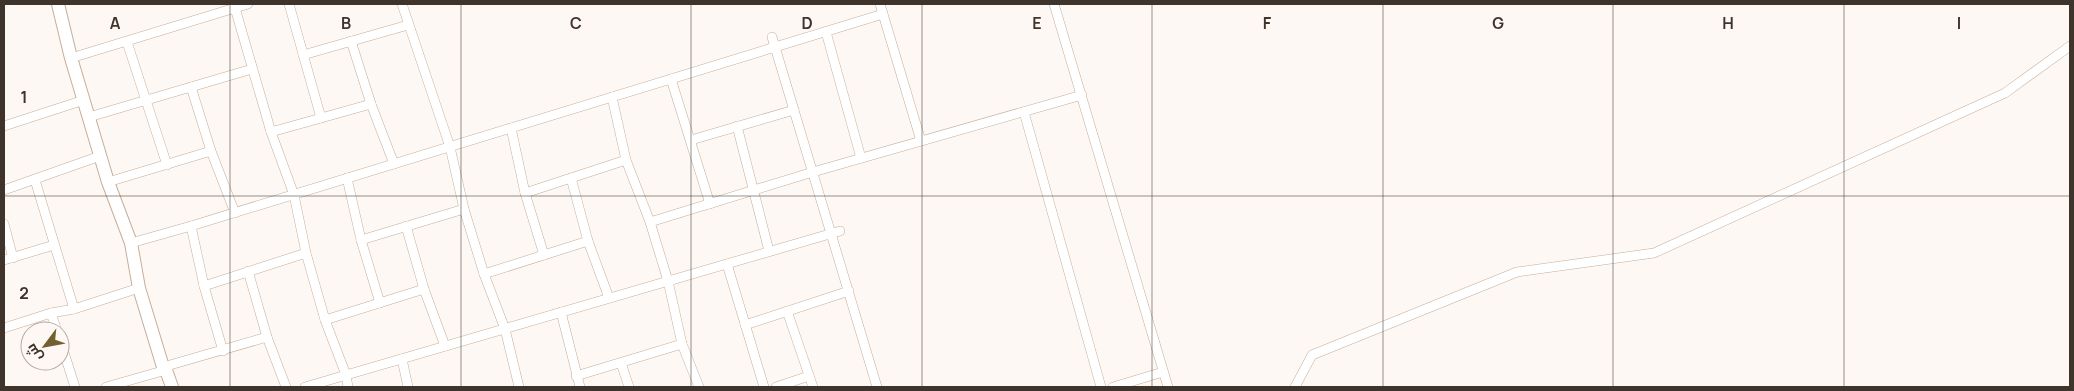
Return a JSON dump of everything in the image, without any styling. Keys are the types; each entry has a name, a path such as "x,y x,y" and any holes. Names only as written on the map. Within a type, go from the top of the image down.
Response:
{"street":[{"path":"58,4 71,58 100,156 131,243 139,288 164,368 172,387"},
{"path":"71,58 248,4"},
{"path":"289,4 321,118"},
{"path":"402,4 450,147 464,209 484,274 506,328 519,387"},
{"path":"880,4 921,141"},
{"path":"1054,4 1168,387"},
{"path":"234,8 270,132 294,195 306,253 325,320 346,375 348,387"},
{"path":"131,243 236,213 883,14"},
{"path":"303,55 408,25"},
{"path":"826,32 861,158"},
{"path":"772,37 813,172 836,232 848,291 877,387"},
{"path":"352,41 370,104 394,164"},
{"path":"127,42 167,165"},
{"path":"1295,387 1312,355 1517,272 1654,253 2005,92 2070,46"},
{"path":"89,117 252,69"},
{"path":"671,79 710,204"},
{"path":"191,88 211,151 236,213"},
{"path":"650,222 861,158 1082,96"},
{"path":"612,97 626,160 650,222 668,281 682,344 699,387"},
{"path":"4,126 84,100"},
{"path":"270,132 370,104"},
{"path":"690,140 794,110"},
{"path":"1024,112 1101,387"},
{"path":"737,126 769,251"},
{"path":"511,128 526,193 544,255"},
{"path":"108,182 211,151"},
{"path":"4,190 100,156"},
{"path":"526,193 626,160"},
{"path":"347,178 360,240 380,303"},
{"path":"570,178 588,241 609,298"},
{"path":"35,180 74,309"},
{"path":"360,240 464,209"},
{"path":"4,224 13,258"},
{"path":"191,226 204,286 223,351"},
{"path":"406,226 424,289 445,346"},
{"path":"305,387 836,232"},
{"path":"484,274 588,241"},
{"path":"4,260 54,244"},
{"path":"204,286 306,253"},
{"path":"727,264 764,387"},
{"path":"248,271 267,337 286,387"},
{"path":"4,328 51,313 74,309 139,288"},
{"path":"325,320 424,289"},
{"path":"745,326 848,291"},
{"path":"787,311 812,387"},
{"path":"561,312 580,387"},
{"path":"51,313 54,321"},
{"path":"106,387 267,337"},
{"path":"576,376 682,344"},
{"path":"402,359 408,387"},
{"path":"621,362 629,387"},
{"path":"70,371 75,387"},
{"path":"1113,387 1164,372"},
{"path":"776,387 809,376"}]}
